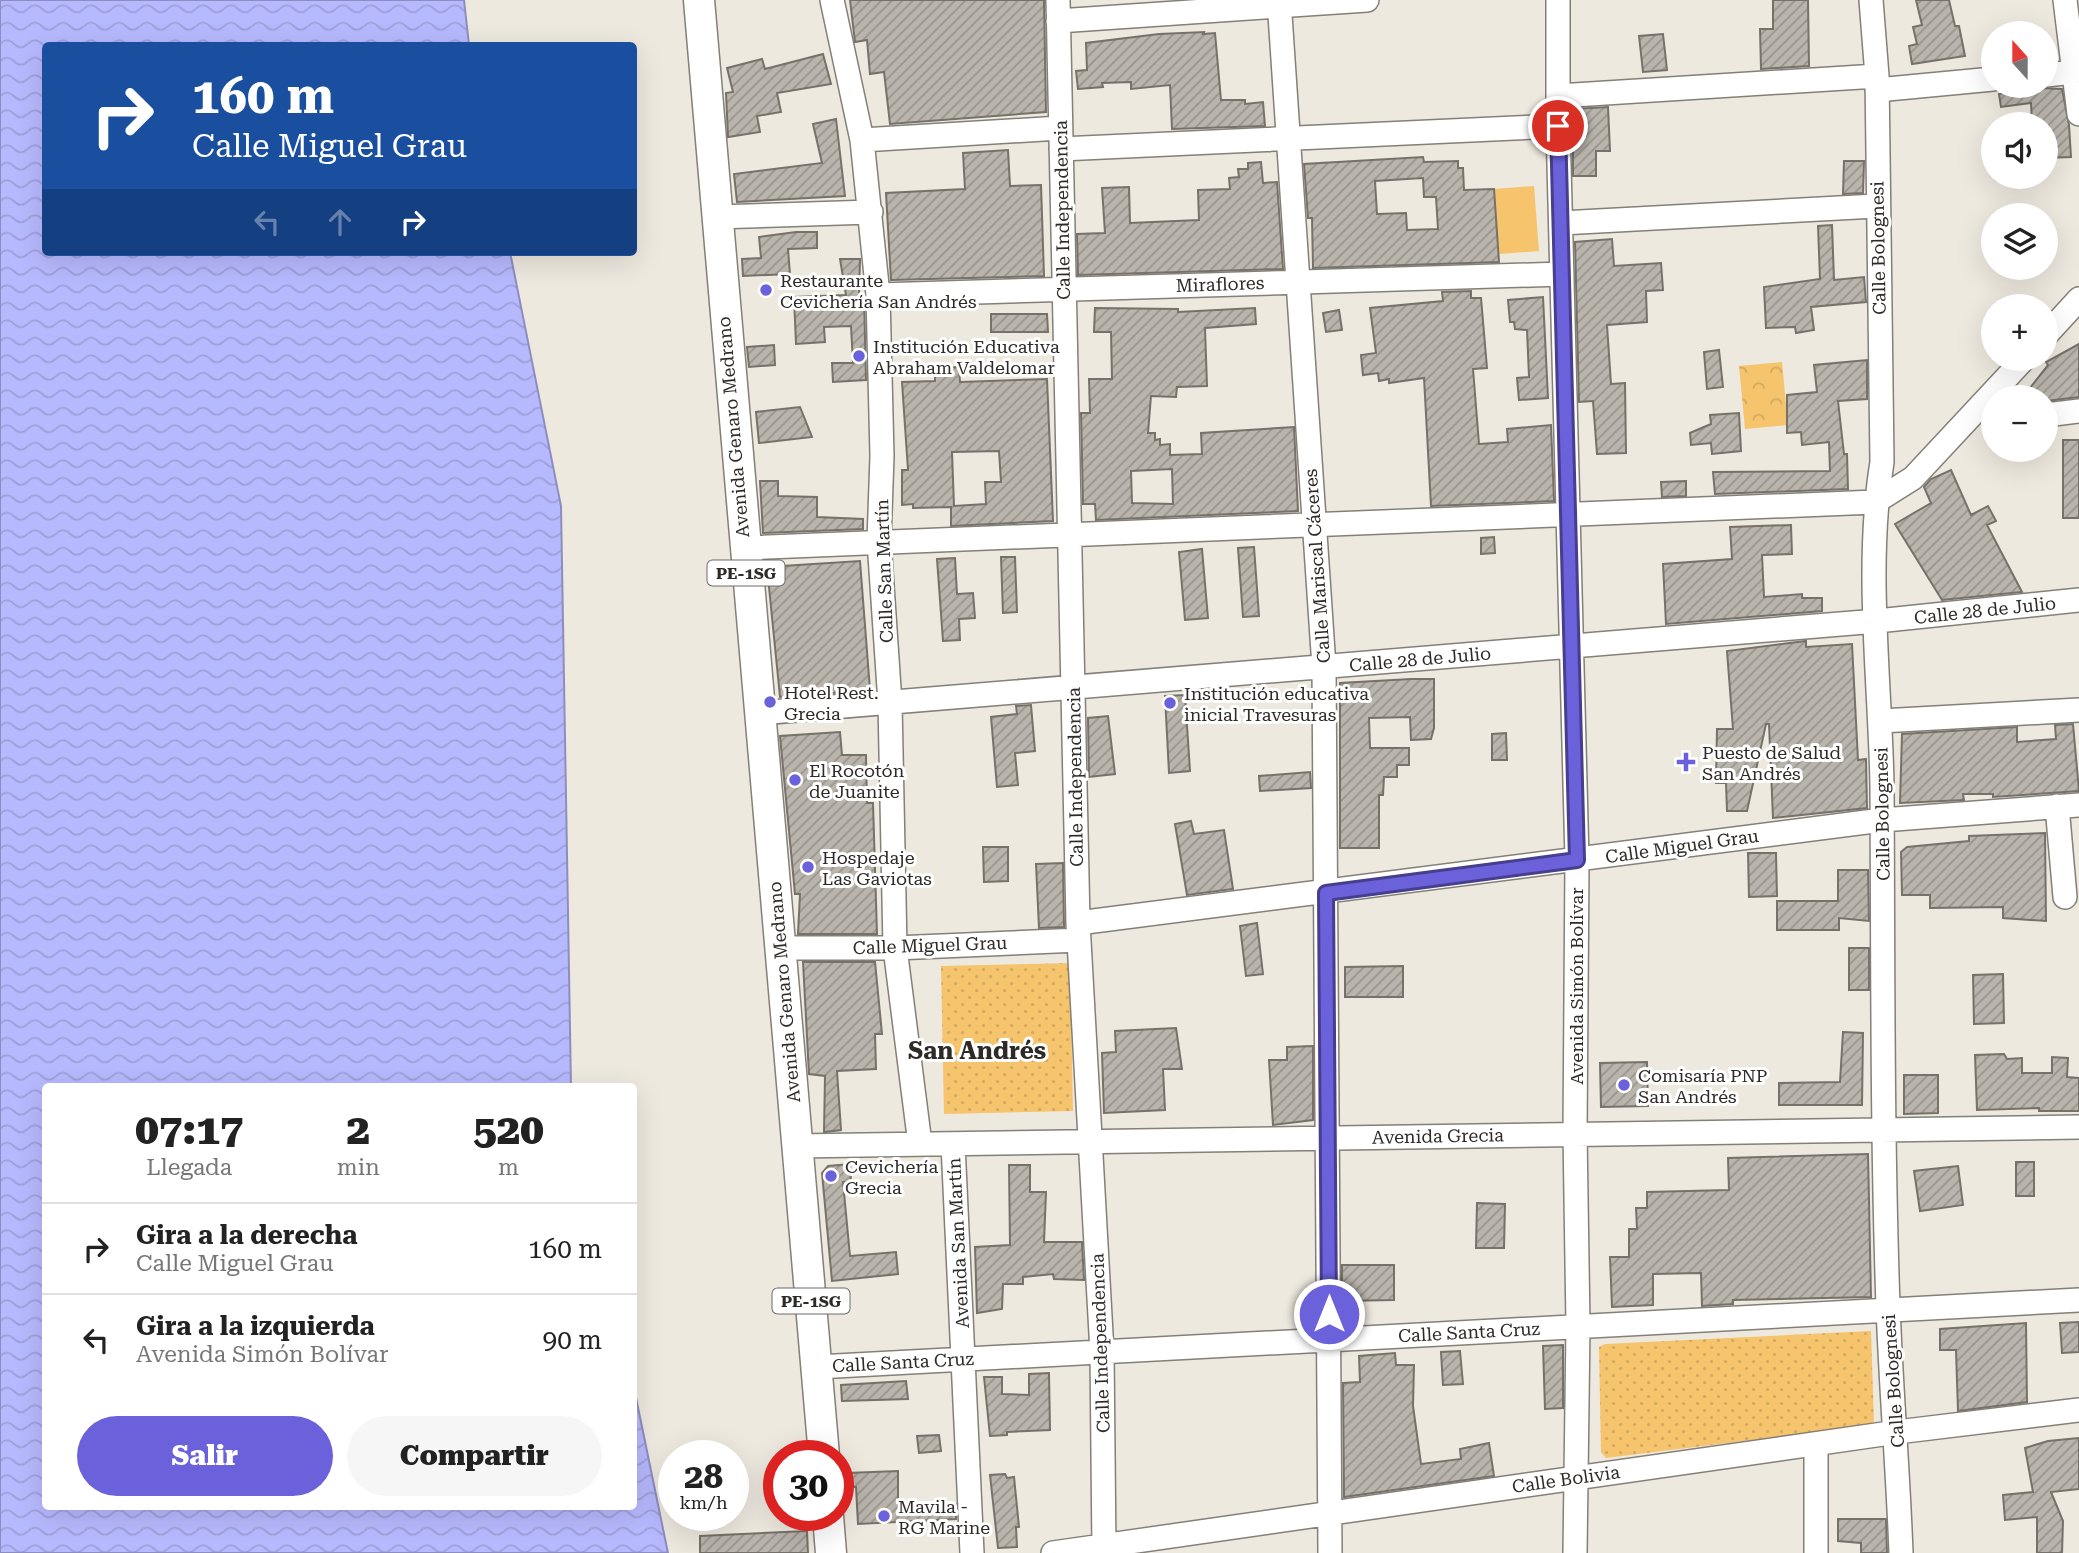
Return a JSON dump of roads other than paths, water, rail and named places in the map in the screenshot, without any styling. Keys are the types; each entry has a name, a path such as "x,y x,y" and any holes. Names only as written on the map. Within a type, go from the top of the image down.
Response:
{"main road":[{"name":"Avenida Genaro Medrano","path":"699,0 796,1146"},
{"name":"PE-1SG","path":"796,1146 823,1440"},
{"path":"829,1531 831,1553"}],"street":[{"name":"Calle San Martín","path":"832,0 862,140 878,295 882,456 879,541 890,703 895,948 920,1144"},
{"path":"1058,10 1367,0"},
{"name":"Avenida Simón Bolívar","path":"1558,0 1558,126 1577,860 1575,1133 1578,1326 1575,1553"},
{"name":"Calle Bolognesi","path":"1871,0 1877,83 1876,206 1882,462 1875,502 1881,720 1884,1128 1888,1310 1897,1432 1901,1553"},
{"path":"2065,0 2079,114"},
{"name":"Calle Mariscal Cáceres","path":"1279,3 1324,667 1330,1553"},
{"name":"Calle Independencia","path":"1058,10 1078,932 1102,1352 1104,1550"},
{"path":"2058,74 2074,72"},
{"path":"1558,96 1981,79"},
{"path":"862,140 1289,139 1558,126"},
{"path":"1561,223 1876,206"},
{"path":"716,217 871,212"},
{"name":"Miraflores","path":"878,295 1562,274"},
{"path":"2058,322 2079,299"},
{"path":"744,548 1875,502 1913,478 2013,371"},
{"path":"2058,414 2079,411"},
{"path":"1969,418 1981,418"},
{"name":"Calle 28 de Julio","path":"760,713 1877,621 2079,600"},
{"path":"1881,720 2079,710"},
{"path":"2065,897 2068,806"},
{"name":"Calle Miguel Grau","path":"780,948 895,948 1078,932 1326,893 1882,820 2068,806"},
{"name":"Avenida Grecia","path":"796,1146 2079,1127"},
{"name":"Avenida San Martín","path":"953,1144 972,1553"},
{"name":"Calle Santa Cruz","path":"817,1367 2079,1300"},
{"name":"Calle Bolivia","path":"1053,1553 1104,1550 1574,1478 1897,1432 2079,1410"},
{"path":"1816,1444 1816,1553"}],"water":[{"path":"0,0 464,0 469,42 42,42 42,256 511,256 561,506 571,1083 42,1083 42,1510 637,1510 637,1403 658,1504 658,1531 663,1531 668,1553 0,1553"}],"place":[{"name":"Restaurante Cevichería San Andrés","path":"766,290"},
{"name":"Institución Educativa Abraham Valdelomar","path":"859,356"},
{"name":"Hotel Rest. Grecia","path":"770,702"},
{"name":"Institución educativa inicial Travesuras","path":"1170,703"},
{"name":"Puesto de Salud San Andrés","path":"1686,762"},
{"name":"El Rocotón de Juanite","path":"795,780"},
{"name":"Hospedaje Las Gaviotas","path":"808,867"},
{"name":"Comisaría PNP San Andrés","path":"1624,1085"},
{"name":"Cevichería Grecia","path":"831,1176"},
{"name":"Mavila - RG Marine","path":"884,1516"}],"district":[{"name":"San Andrés","path":"977,1051"}]}
